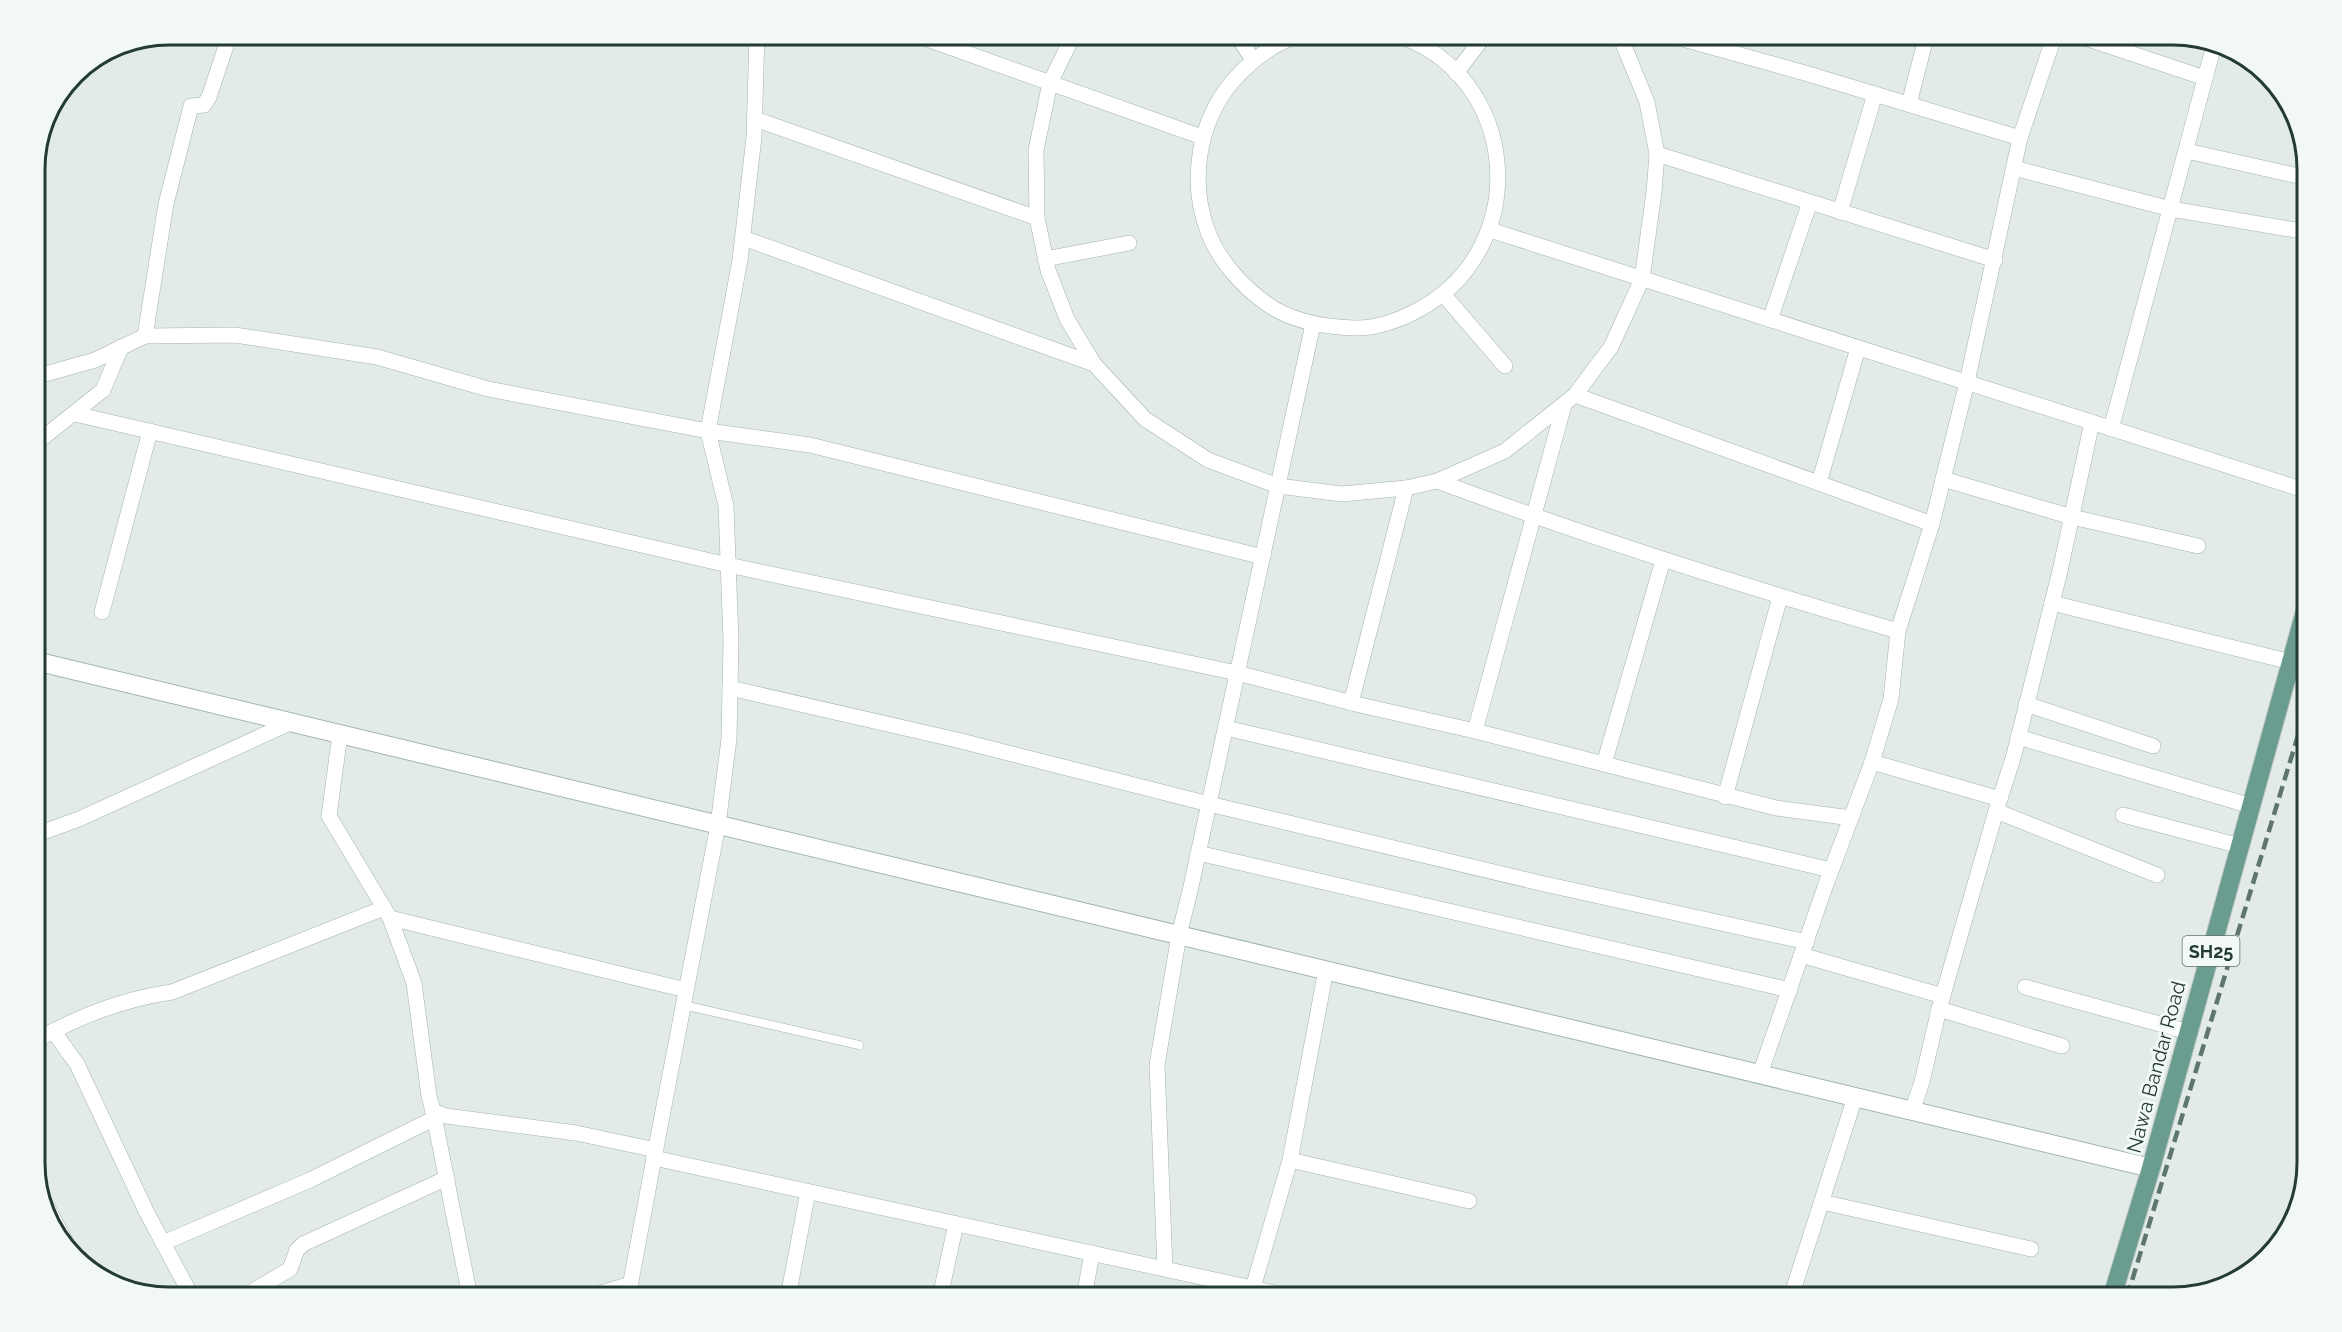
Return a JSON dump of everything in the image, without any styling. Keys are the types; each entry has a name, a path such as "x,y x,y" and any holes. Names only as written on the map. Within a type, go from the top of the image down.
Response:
{"main road":[{"name":"Nawa Bandar Road","path":"2115,1287 2151,1168 2297,640"},
{"path":"45,663 2151,1168"}],"street":[{"path":"145,336 166,204 191,106 204,105 209,97 226,45"},
{"path":"631,1287 718,825 729,739 731,641 726,506 708,431 743,238 755,119 758,45"},
{"path":"944,45 1203,137"},
{"path":"1069,45 1050,83 1036,150 1037,218 1045,259 1067,319 1094,364 1145,419 1208,460 1278,486 1342,494 1406,488 1437,481 1505,451 1570,400 1611,347 1642,279 1657,154 1647,102 1624,45"},
{"path":"1243,45 1253,60"},
{"path":"1277,45 1253,60 1220,97 1203,137 1198,185 1208,232 1232,274 1269,305 1313,324 1356,328 1399,320 1438,299 1469,269 1490,230 1499,186 1495,142 1478,100 1450,65 1420,45"},
{"path":"1456,73 1478,45"},
{"path":"1704,45 2020,138"},
{"path":"1909,104 1924,45"},
{"path":"1760,1074 1831,870 1872,762 1891,699 1898,631 1932,524 1995,260 2020,138 2051,45"},
{"path":"2106,45 2205,78"},
{"path":"2111,429 2212,51"},
{"path":"1840,212 1875,94"},
{"path":"755,119 1037,218"},
{"path":"2187,151 2297,176"},
{"path":"1657,154 1995,260"},
{"path":"2014,168 2171,209 2297,230"},
{"path":"1770,320 1810,202"},
{"path":"1490,230 2297,488"},
{"path":"743,238 1094,364"},
{"path":"1045,259 1129,243"},
{"path":"1443,294 1505,366"},
{"path":"1165,1269 1157,1065 1179,935 1313,324"},
{"path":"45,374 95,360 145,336 235,335 377,357 488,389 708,431 810,445 1263,557"},
{"path":"45,436 103,390 121,347"},
{"path":"1820,483 1858,348"},
{"path":"1570,400 1820,483 1932,524"},
{"path":"1475,731 1534,517 1570,400"},
{"path":"75,414 728,565 1238,673 1351,703 1648,774 1725,797 1776,808 1851,818"},
{"path":"1912,1111 2018,737 2052,603 2092,422"},
{"path":"102,612 150,431"},
{"path":"1943,479 2072,517 2198,546"},
{"path":"1437,481 1534,517 1663,560 1898,631"},
{"path":"1351,703 1406,488"},
{"path":"1604,764 1663,560"},
{"path":"1725,797 1780,597"},
{"path":"2052,603 2291,662"},
{"path":"730,688 957,740 1804,949 1941,1003 2062,1046"},
{"path":"2026,704 2153,746"},
{"path":"45,831 79,819 292,722"},
{"path":"1226,728 1831,870"},
{"path":"340,734 329,816 387,913 414,983 429,1096 447,1178 465,1287"},
{"path":"2018,737 2252,806"},
{"path":"1872,762 1998,805 2157,875"},
{"path":"2123,815 2240,846"},
{"path":"1198,853 1790,990"},
{"path":"45,1035 137,997 172,992 387,913 685,998"},
{"path":"1253,1287 1290,1160 1326,970"},
{"path":"2025,987 2189,1032"},
{"path":"53,1031 77,1064 186,1287"},
{"path":"1795,1287 1855,1097"},
{"path":"163,1243 310,1180 434,1115 576,1132 808,1192 1248,1287"},
{"path":"1290,1160 1469,1201"},
{"path":"261,1287 290,1269 297,1250 303,1244 447,1178"},
{"path":"790,1287 808,1192"},
{"path":"1822,1202 2031,1249"},
{"path":"942,1287 956,1224"},
{"path":"1086,1287 1092,1253"}],"lane":[{"path":"685,998 859,1045"}],"railway":[{"path":"2130,1287 2297,739"}]}
